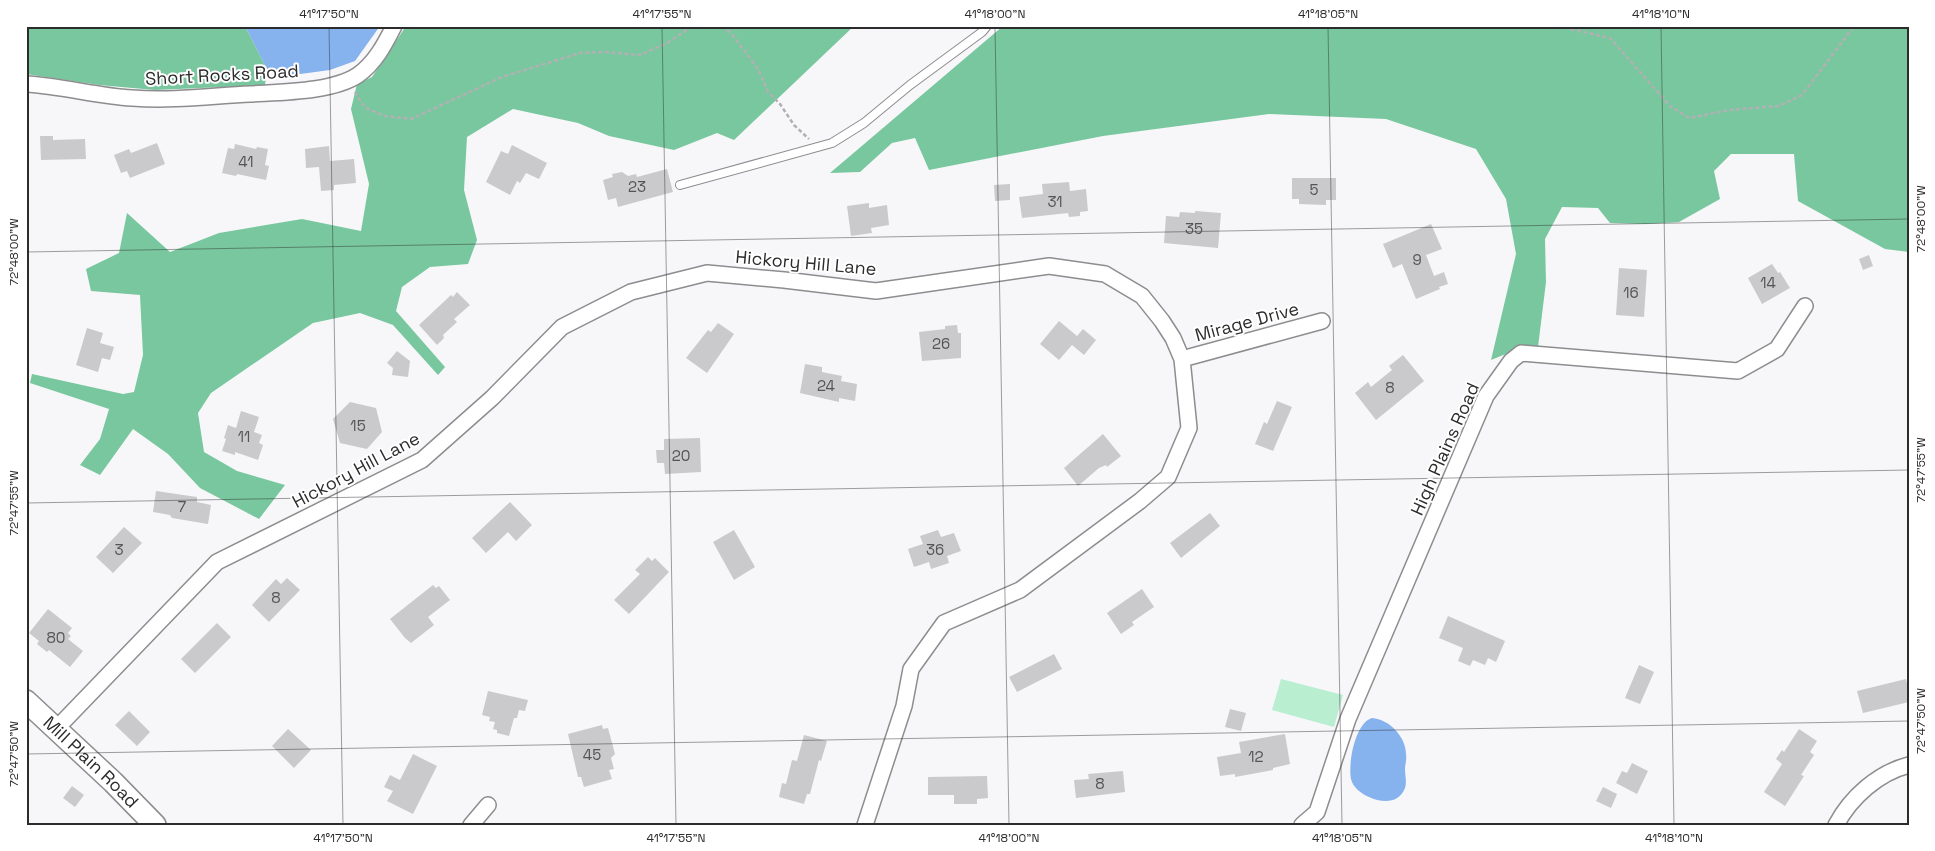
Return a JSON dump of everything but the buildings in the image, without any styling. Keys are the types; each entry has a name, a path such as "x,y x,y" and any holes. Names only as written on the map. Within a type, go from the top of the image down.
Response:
{"street":[{"name":"Short Rocks Road","path":"26,84 130,98 171,99 300,90 349,80 369,66 383,47 394,26"},
{"name":"Hickory Hill Lane","path":"56,728 217,562 422,460 492,398 562,327 631,292 707,273 876,291 1049,266 1105,274 1142,296 1173,338 1182,359 1189,428 1168,477 1140,501 1020,590 944,622 911,669 904,706 865,825"},
{"name":"High Plains Road","path":"1302,825 1317,812 1348,719 1486,396 1511,361 1521,353 1738,371 1777,350 1805,306"},
{"name":"Mirage Drive","path":"1182,359 1322,321"},
{"name":"Mill Plain Road","path":"26,701 155,825"},
{"path":"1836,825 1854,798 1876,780 1909,765"},
{"path":"472,825 488,805"}],"lane":[{"path":"680,185 832,143 864,123 910,85 988,26"}],"path":[{"path":"349,80 363,105 368,109 385,116 412,119 502,77 580,52 640,55 666,43 690,28 698,26"},
{"path":"722,26 731,33 753,62 768,92 780,104 794,125 816,148"},
{"path":"1558,26 1610,38 1670,106 1689,118 1729,110 1779,106 1802,95 1854,26"}],"green space":[{"path":"26,26 78,26 88,29 98,26 243,26 247,30 267,69 265,85 155,90 99,85 26,74"},
{"path":"406,26 854,26 734,140 717,133 674,150 609,136 578,123 513,109 467,137 464,190 477,240 468,264 430,267 402,287 396,311 445,367 438,375 393,325 360,313 313,323 211,393 198,413 204,452 237,471 285,485 259,519 200,488 168,454 133,429 100,475 80,465 100,439 109,409 30,383 32,374 123,394 134,392 143,355 140,295 91,291 86,269 119,253 127,213 170,252 219,233 302,219 361,231 369,184 351,109 357,84 372,77"},
{"path":"1003,26 1909,26 1909,252 1885,249 1798,201 1794,154 1731,154 1714,171 1720,199 1679,222 1645,224 1610,223 1598,208 1562,207 1545,239 1546,282 1538,347 1518,349 1491,360 1516,254 1506,199 1476,149 1386,119 1269,114 1103,136 929,170 915,138 892,143 860,172 830,173"},
{"path":"1281,679 1343,695 1334,727 1272,710"}],"water":[{"path":"243,26 380,26 355,61 330,70 278,77 267,69 247,30"},
{"path":"1372,718 1390,725 1400,735 1405,748 1405,788 1399,797 1390,801 1374,799 1364,794 1356,788 1351,779 1352,754 1357,735 1366,721"}]}
